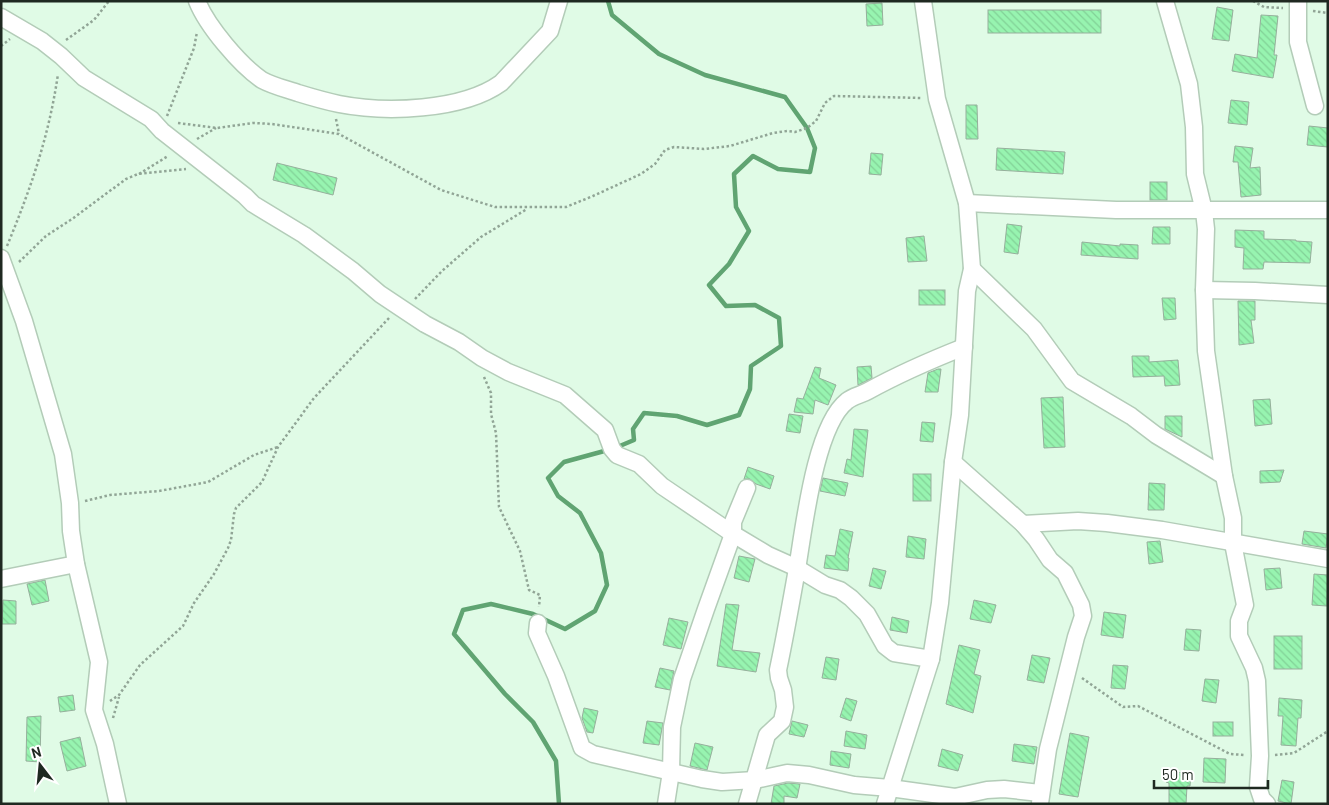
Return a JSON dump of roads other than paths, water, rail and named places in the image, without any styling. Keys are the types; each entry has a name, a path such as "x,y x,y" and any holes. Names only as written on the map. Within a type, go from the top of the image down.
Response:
{"street":[{"path":"199,5 215,31 246,66 263,80 338,104 380,108 451,104 492,89 501,83 550,31 559,1"},
{"path":"885,804 931,659 940,603 953,462 960,415 967,291 972,268 967,203 936,99 923,1"},
{"path":"1165,1 1189,84 1194,127 1195,174 1204,211 1206,229 1204,290 1206,351 1224,476 1233,518 1233,543 1245,605 1238,622 1239,636 1254,668 1257,681 1260,756 1258,787 1264,802"},
{"path":"1298,1 1298,42 1315,106"},
{"path":"1,17 42,40 84,78 158,120 162,131 246,196 253,204 304,235 403,310 508,372 565,395 605,430 612,449 617,455 639,464 662,486 768,555 797,568 825,585 840,590 867,614 885,646 894,653 931,659"},
{"path":"967,203 1073,209 1328,210"},
{"path":"3,266 24,321 63,454 76,564 99,662 94,710 105,744 118,804"},
{"path":"972,268 1034,329 1072,381 1131,416 1156,434 1224,476"},
{"path":"1204,290 1328,295"},
{"path":"747,804 767,735 782,720 785,707 784,690 778,678 778,670 807,504 824,436 836,412 848,400 890,379 964,347"},
{"path":"539,616 537,633 556,676 582,748 593,754 702,780 722,782 755,780 787,773 809,775 854,785 955,797 987,790 1004,789 1040,798 1048,749 1083,616 1081,605 1065,574 1050,560 1023,524 953,462"},
{"path":"666,804 671,772 672,728 682,679 734,534 733,522 747,488"},
{"path":"1023,524 1078,521 1107,523 1162,530 1328,559"},
{"path":"1,579 76,564"}],"waterway":[{"path":"608,1 612,15 659,54 705,75 785,97 807,128 815,148 810,172 778,169 753,156 734,174 736,207 749,231 729,264 709,285 726,306 755,305 779,318 781,346 751,366 750,389 739,415 707,425 677,416 644,413 633,429 634,440 615,448"},
{"path":"559,804 556,761 533,722 505,694 454,634 463,610 491,604 533,614 565,629 595,611 607,585 601,553 580,513 558,496 548,478 564,462 608,450"}]}
